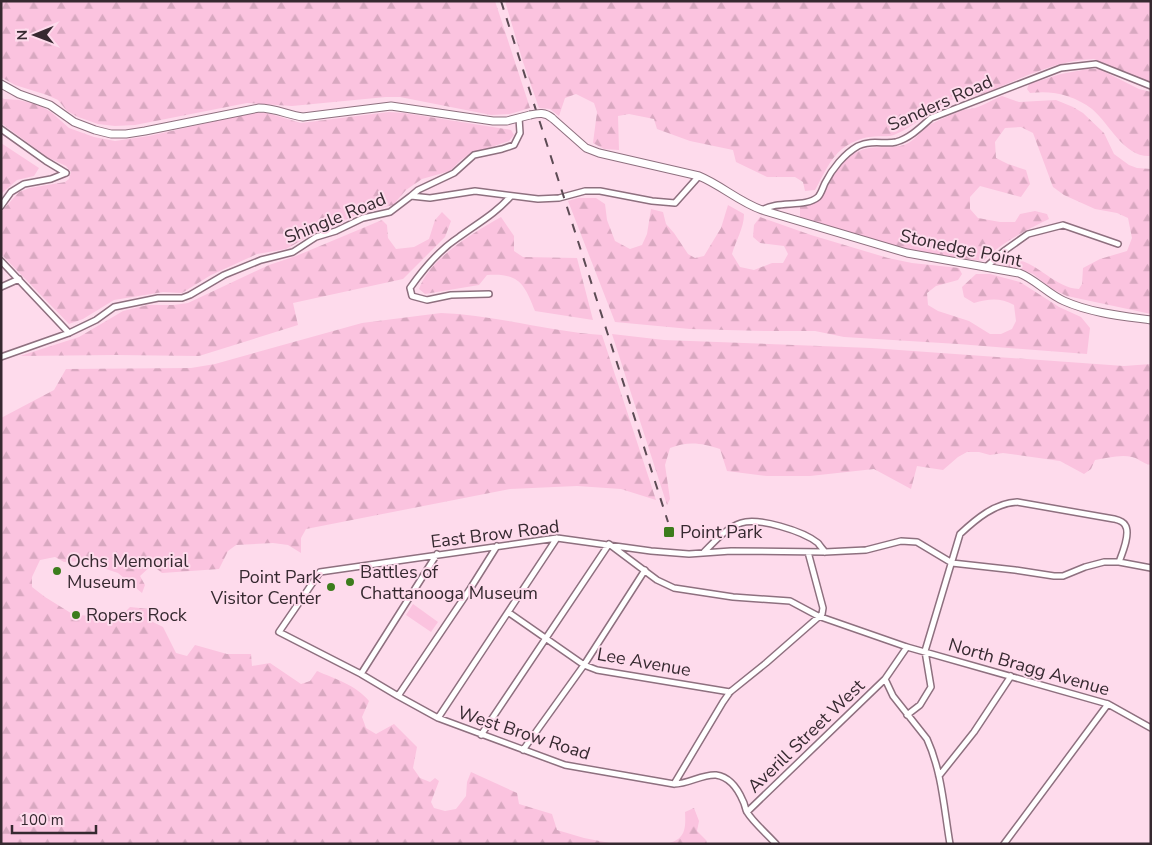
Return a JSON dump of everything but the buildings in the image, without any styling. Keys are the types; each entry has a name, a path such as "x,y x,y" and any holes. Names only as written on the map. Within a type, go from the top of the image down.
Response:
{"main road":[{"path":"2,86 19,94 43,101 84,127 118,135 259,108 267,108 292,116 303,117 390,106 494,121 507,121 519,118"},
{"name":"Stonedge Point","path":"519,118 540,113 547,114 586,148 599,153 699,176 713,182 743,203 762,210 907,253 1025,276 1051,294 1082,307 1116,315 1151,320"}],"street":[{"name":"Sanders Road","path":"762,210 769,206 801,203 818,197 835,168 848,154 859,146 876,141 895,142 915,133 931,118 1061,68 1096,64 1151,86"},
{"path":"411,196 418,190 454,174 474,155 514,145 520,133 519,118"},
{"path":"1,129 66,173 51,179 24,184 11,192 1,206"},
{"name":"Shingle Road","path":"1,357 69,333 96,320 114,307 158,298 182,298 190,295 224,275 261,260 293,252 316,237 336,231 363,218 390,212 411,196 430,198 475,191 511,196 559,198 584,190 675,203 699,176"},
{"path":"489,294 452,295 427,300 412,296 410,288 434,257 458,237 483,222 511,196"},
{"path":"986,267 1028,234 1063,225 1118,244"},
{"path":"1,262 69,333"},
{"path":"1,287 19,279"},
{"path":"907,715 920,705 931,687 925,651 960,534 971,524 1002,503 1017,502 1103,516 1123,522 1126,525 1126,535 1119,562"},
{"path":"704,552 732,527 747,521 758,521 805,536 818,544 825,552"},
{"path":"438,718 557,538"},
{"name":"East Brow Road","path":"279,632 320,572 557,538 651,551 689,554 704,552 866,550 896,542 910,541 916,542 952,563 1059,576 1104,562 1119,562 1151,568"},
{"path":"481,735 609,544 657,580 674,588 733,597 790,601 818,616 908,647"},
{"path":"398,696 470,589 496,546"},
{"path":"674,784 730,692 822,614 823,608 808,552"},
{"path":"361,674 437,554"},
{"path":"523,750 584,665 645,570"},
{"name":"Lee Avenue","path":"508,612 584,665 604,672 730,692"},
{"name":"West Brow Road","path":"279,632 361,674 438,718 572,767 674,784 690,782 707,776 717,775 726,778 739,793 747,812 776,844"},
{"name":"North Bragg Avenue","path":"908,647 1108,704 1151,728"},
{"name":"Averill Street West","path":"747,812 885,679 908,647"},
{"path":"940,776 974,732 1011,676"},
{"path":"885,679 893,696 927,739 940,776 950,844"},
{"path":"1004,844 1108,704"}],"green space":[{"path":"1,1 495,1 530,108 510,114 491,115 400,97 386,97 292,106 247,103 135,125 115,126 98,124 67,111 58,100 15,85 1,77"},
{"path":"505,1 1151,1 1151,83 1094,59 1079,60 1050,67 981,94 948,101 903,131 893,135 873,136 852,143 833,158 815,190 805,191 803,182 795,177 767,177 736,162 733,150 690,141 657,129 654,119 629,114 618,116 619,150 604,149 593,143 597,112 594,103 576,94 565,98 559,116 550,109 539,108"},
{"path":"1099,69 1139,89 1151,92 1151,156 1133,152 1125,146 1099,115 1078,100 1055,93 1030,93 1027,89 1029,84 1061,74"},
{"path":"1002,96 1019,102 1056,100 1073,107 1083,113 1104,133 1114,154 1129,165 1137,168 1151,169 1151,314 1067,296 1052,289 1033,274 1005,267 1003,264 1005,259 1015,259 1034,266 1060,283 1079,289 1082,284 1083,268 1100,259 1127,251 1132,238 1128,218 1117,213 1095,209 1064,195 1053,187 1033,133 1021,127 1005,128 995,142 996,158 1026,170 1030,184 1021,197 980,186 970,197 970,209 978,218 1000,222 1015,222 1020,214 1035,211 1047,214 1049,219 1023,232 990,254 983,261 907,249 800,218 800,206 818,199 838,169 852,155 866,149 904,145 931,124"},
{"path":"1,97 39,105 51,112 69,128 94,137 115,141 149,136 252,113 267,113 301,123 389,112 404,113 511,130 514,135 509,141 470,154 450,171 422,179 406,190 393,205 361,213 311,235 286,249 257,254 211,275 182,293 163,292 114,300 83,319 69,324 1,254 1,212 19,192 30,188 65,182 69,179 71,172 66,166 47,157 1,123"},
{"path":"1,143 39,168 34,176 17,180 1,194"},
{"path":"578,198 596,198 605,204 607,220 615,241 630,249 642,245 647,234 651,209 663,212 666,224 688,254 695,258 704,256 721,228 728,205 744,214 732,254 740,267 754,270 772,263 783,263 788,254 784,246 760,243 753,237 754,225 760,217 811,235 888,258 912,263 959,268 962,274 958,280 936,286 927,293 928,305 938,311 969,321 990,334 1001,334 1012,329 1016,321 1014,305 994,300 974,303 964,297 962,287 976,274 990,274 1020,282 1059,307 1081,317 1090,328 1087,354 844,337 815,331 690,329 615,322 568,201"},
{"path":"442,212 451,221 445,237 403,279 293,303 298,325 199,356 20,356 79,337 123,311 148,305 188,303 269,265 296,256 382,220 387,225 388,238 396,249 414,247 429,239 435,220"},
{"path":"501,217 514,236 514,251 523,257 577,258 593,320 535,311 527,293 519,282 506,276 487,275 479,285 425,294 419,289 425,278 442,257 454,247"},
{"path":"441,313 461,314 602,335 656,500 621,489 577,486 510,489 306,529 301,538 301,553 288,545 273,543 236,545 228,551 219,569 162,573 152,565 140,576 145,585 142,593 118,573 82,561 64,562 55,557 40,560 32,577 32,587 74,615 120,617 130,607 149,609 149,620 163,627 176,653 187,656 195,645 227,654 251,654 252,666 270,663 301,684 310,681 317,671 352,687 369,701 362,717 366,728 376,734 394,724 417,747 413,768 420,778 430,782 435,778 439,781 431,802 434,808 445,811 456,809 466,796 467,782 471,772 517,793 519,804 552,814 557,830 615,844 1,844 1,418 54,390 66,369 191,368 215,364 362,323"},
{"path":"612,334 664,340 871,348 1124,366 1151,364 1151,465 1132,457 1114,457 1095,460 1091,469 1084,474 1060,461 1003,453 990,455 979,452 967,452 943,470 917,466 911,489 874,469 810,476 767,476 727,471 720,449 701,444 689,444 670,448 665,465 670,499 667,505"},
{"path":"413,604 438,622 431,632 406,615"},
{"path":"694,808 699,821 697,831 706,840 707,844 665,844 680,837 685,824 685,812"}],"railway":[{"path":"501,1 668,522"}],"place":[{"name":"Point Park","path":"669,532"},
{"name":"Ochs Memorial Museum","path":"57,571"},
{"name":"Battles of Chattanooga Museum","path":"350,582"},
{"name":"Point Park Visitor Center","path":"331,587"},
{"name":"Ropers Rock","path":"76,615"}]}
